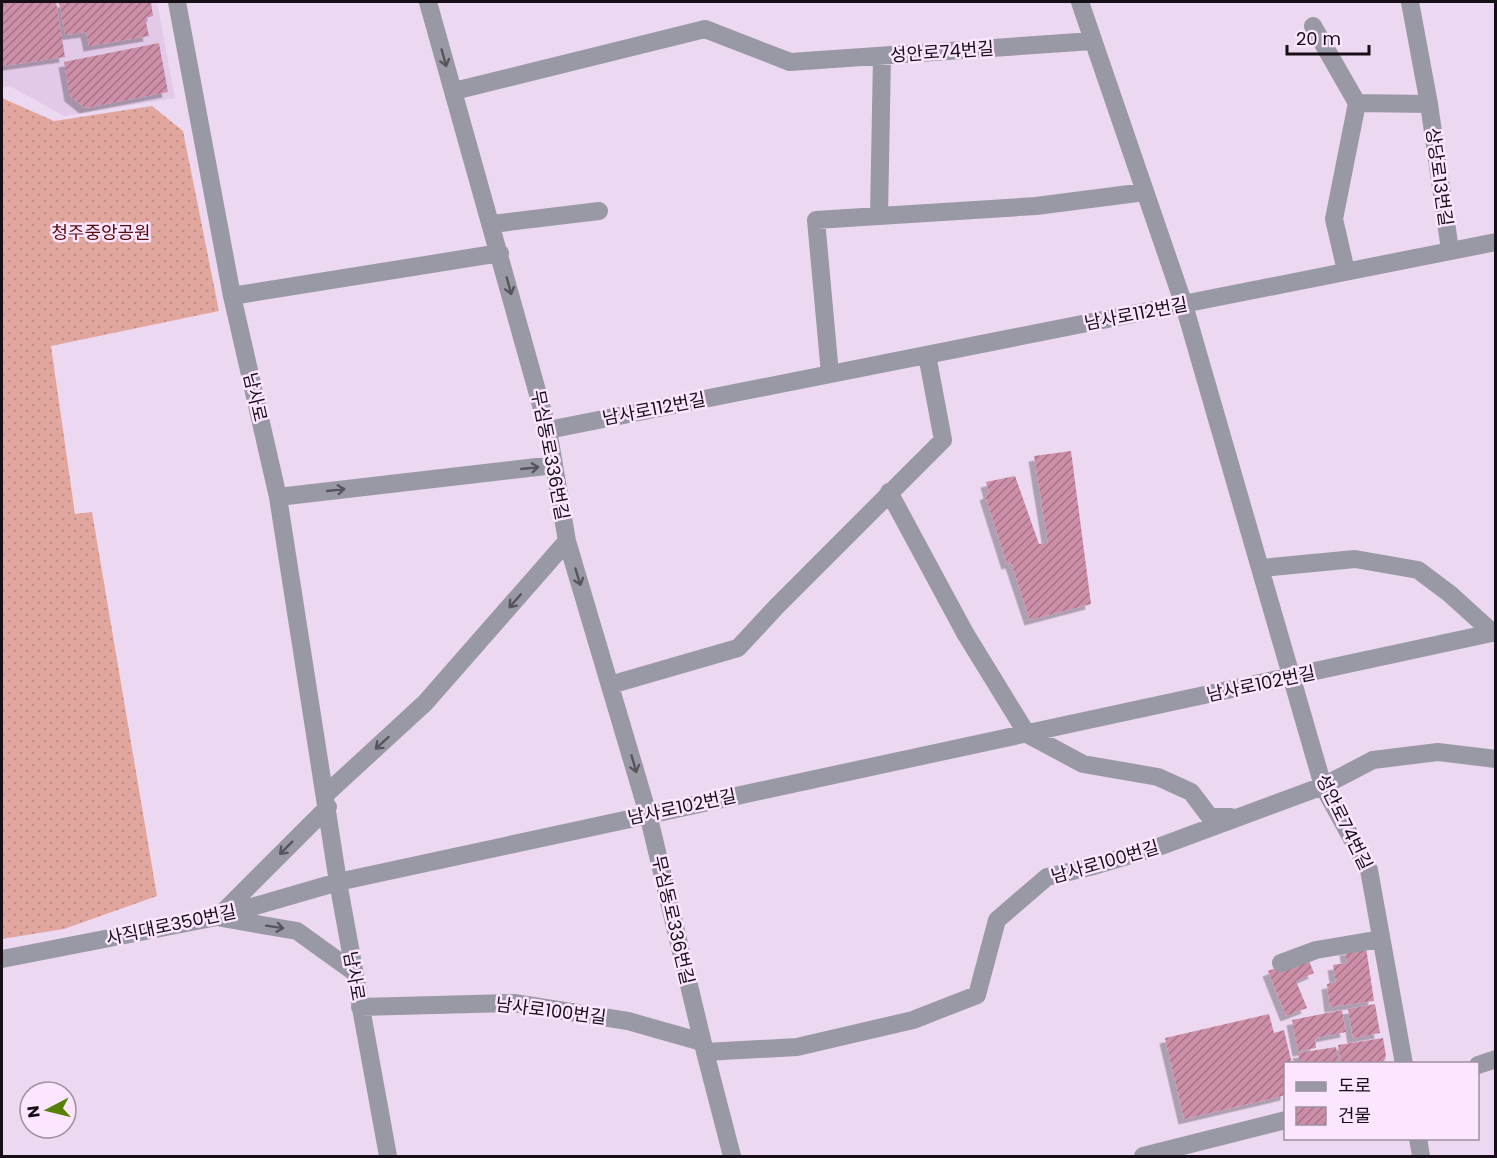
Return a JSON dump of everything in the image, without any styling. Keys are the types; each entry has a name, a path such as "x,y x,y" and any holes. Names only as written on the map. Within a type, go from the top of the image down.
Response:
{"street":[{"name":"남사로","path":"177,2 232,296 278,497 338,882 388,1156"},
{"name":"무심동로336번길","path":"428,2 548,430 567,541 648,814 703,1047 732,1156"},
{"name":"성안로74번길","path":"1080,2 1184,305 1323,786 1368,870 1404,1062"},
{"name":"상당로13번길","path":"1413,4 1450,250"},
{"path":"1313,26 1357,103 1334,219 1346,271"},
{"name":"성안로74번길","path":"454,91 705,29 790,62 1094,41"},
{"path":"879,216 882,56"},
{"name":"상당로13번길","path":"1357,103 1429,104"},
{"path":"830,374 816,220 1036,206 1145,192"},
{"path":"492,224 599,211"},
{"name":"남사로112번길","path":"548,430 1496,242"},
{"path":"232,296 500,253"},
{"path":"610,685 738,648 889,492 943,440 927,355"},
{"path":"278,497 554,465"},
{"path":"889,492 965,633 1027,734 1083,764 1158,777 1191,792 1210,817 1238,817"},
{"path":"218,917 327,800 425,703 567,541"},
{"path":"1260,568 1355,559 1418,570 1450,594 1494,633"},
{"name":"남사로102번길","path":"338,882 1494,633"},
{"name":"남사로100번길","path":"360,1007 514,1003 628,1021 703,1047 796,1047 913,1020 976,995 996,920 1047,877 1161,846 1323,786 1373,760 1438,752 1496,759"},
{"name":"사직대로350번길","path":"2,959 218,917 338,882"},
{"path":"218,917 297,931 354,972"},
{"path":"1281,963 1316,950 1381,939"},
{"path":"1479,1065 1496,1059"},
{"path":"1143,1156 1284,1121"},
{"path":"1418,1140 1422,1156"}],"shaded area":[{"path":"2,2 157,2 175,98 64,116 10,86 2,87"}],"green space":[{"name":"청주중앙공원","path":"2,98 54,121 152,106 183,131 219,311 51,346 75,514 92,512 157,896 64,929 2,939"}],"building":[{"path":"2,2 56,2 65,57 2,66"},
{"path":"59,2 151,2 153,16 145,18 149,36 89,46 86,32 65,35"},
{"path":"159,43 168,92 85,108 70,96 64,62"},
{"path":"1071,451 1091,604 1030,620 1011,563 1007,564 985,495 989,493 986,482 1015,476 1039,544 1048,543 1034,456"},
{"path":"1366,947 1374,1001 1330,1007 1327,984 1336,982 1333,965 1347,963 1345,950"},
{"path":"1307,956 1314,973 1296,981 1307,1008 1286,1016 1268,971"},
{"path":"1375,1004 1380,1033 1353,1038 1348,1009"},
{"path":"1342,1010 1346,1032 1315,1038 1316,1048 1298,1051 1292,1020"},
{"path":"1269,1014 1274,1033 1284,1030 1292,1062 1284,1062 1284,1095 1184,1119 1165,1038"},
{"path":"1383,1038 1386,1056 1384,1062 1341,1062 1338,1045"},
{"path":"1336,1047 1339,1062 1300,1062 1298,1053"}]}
